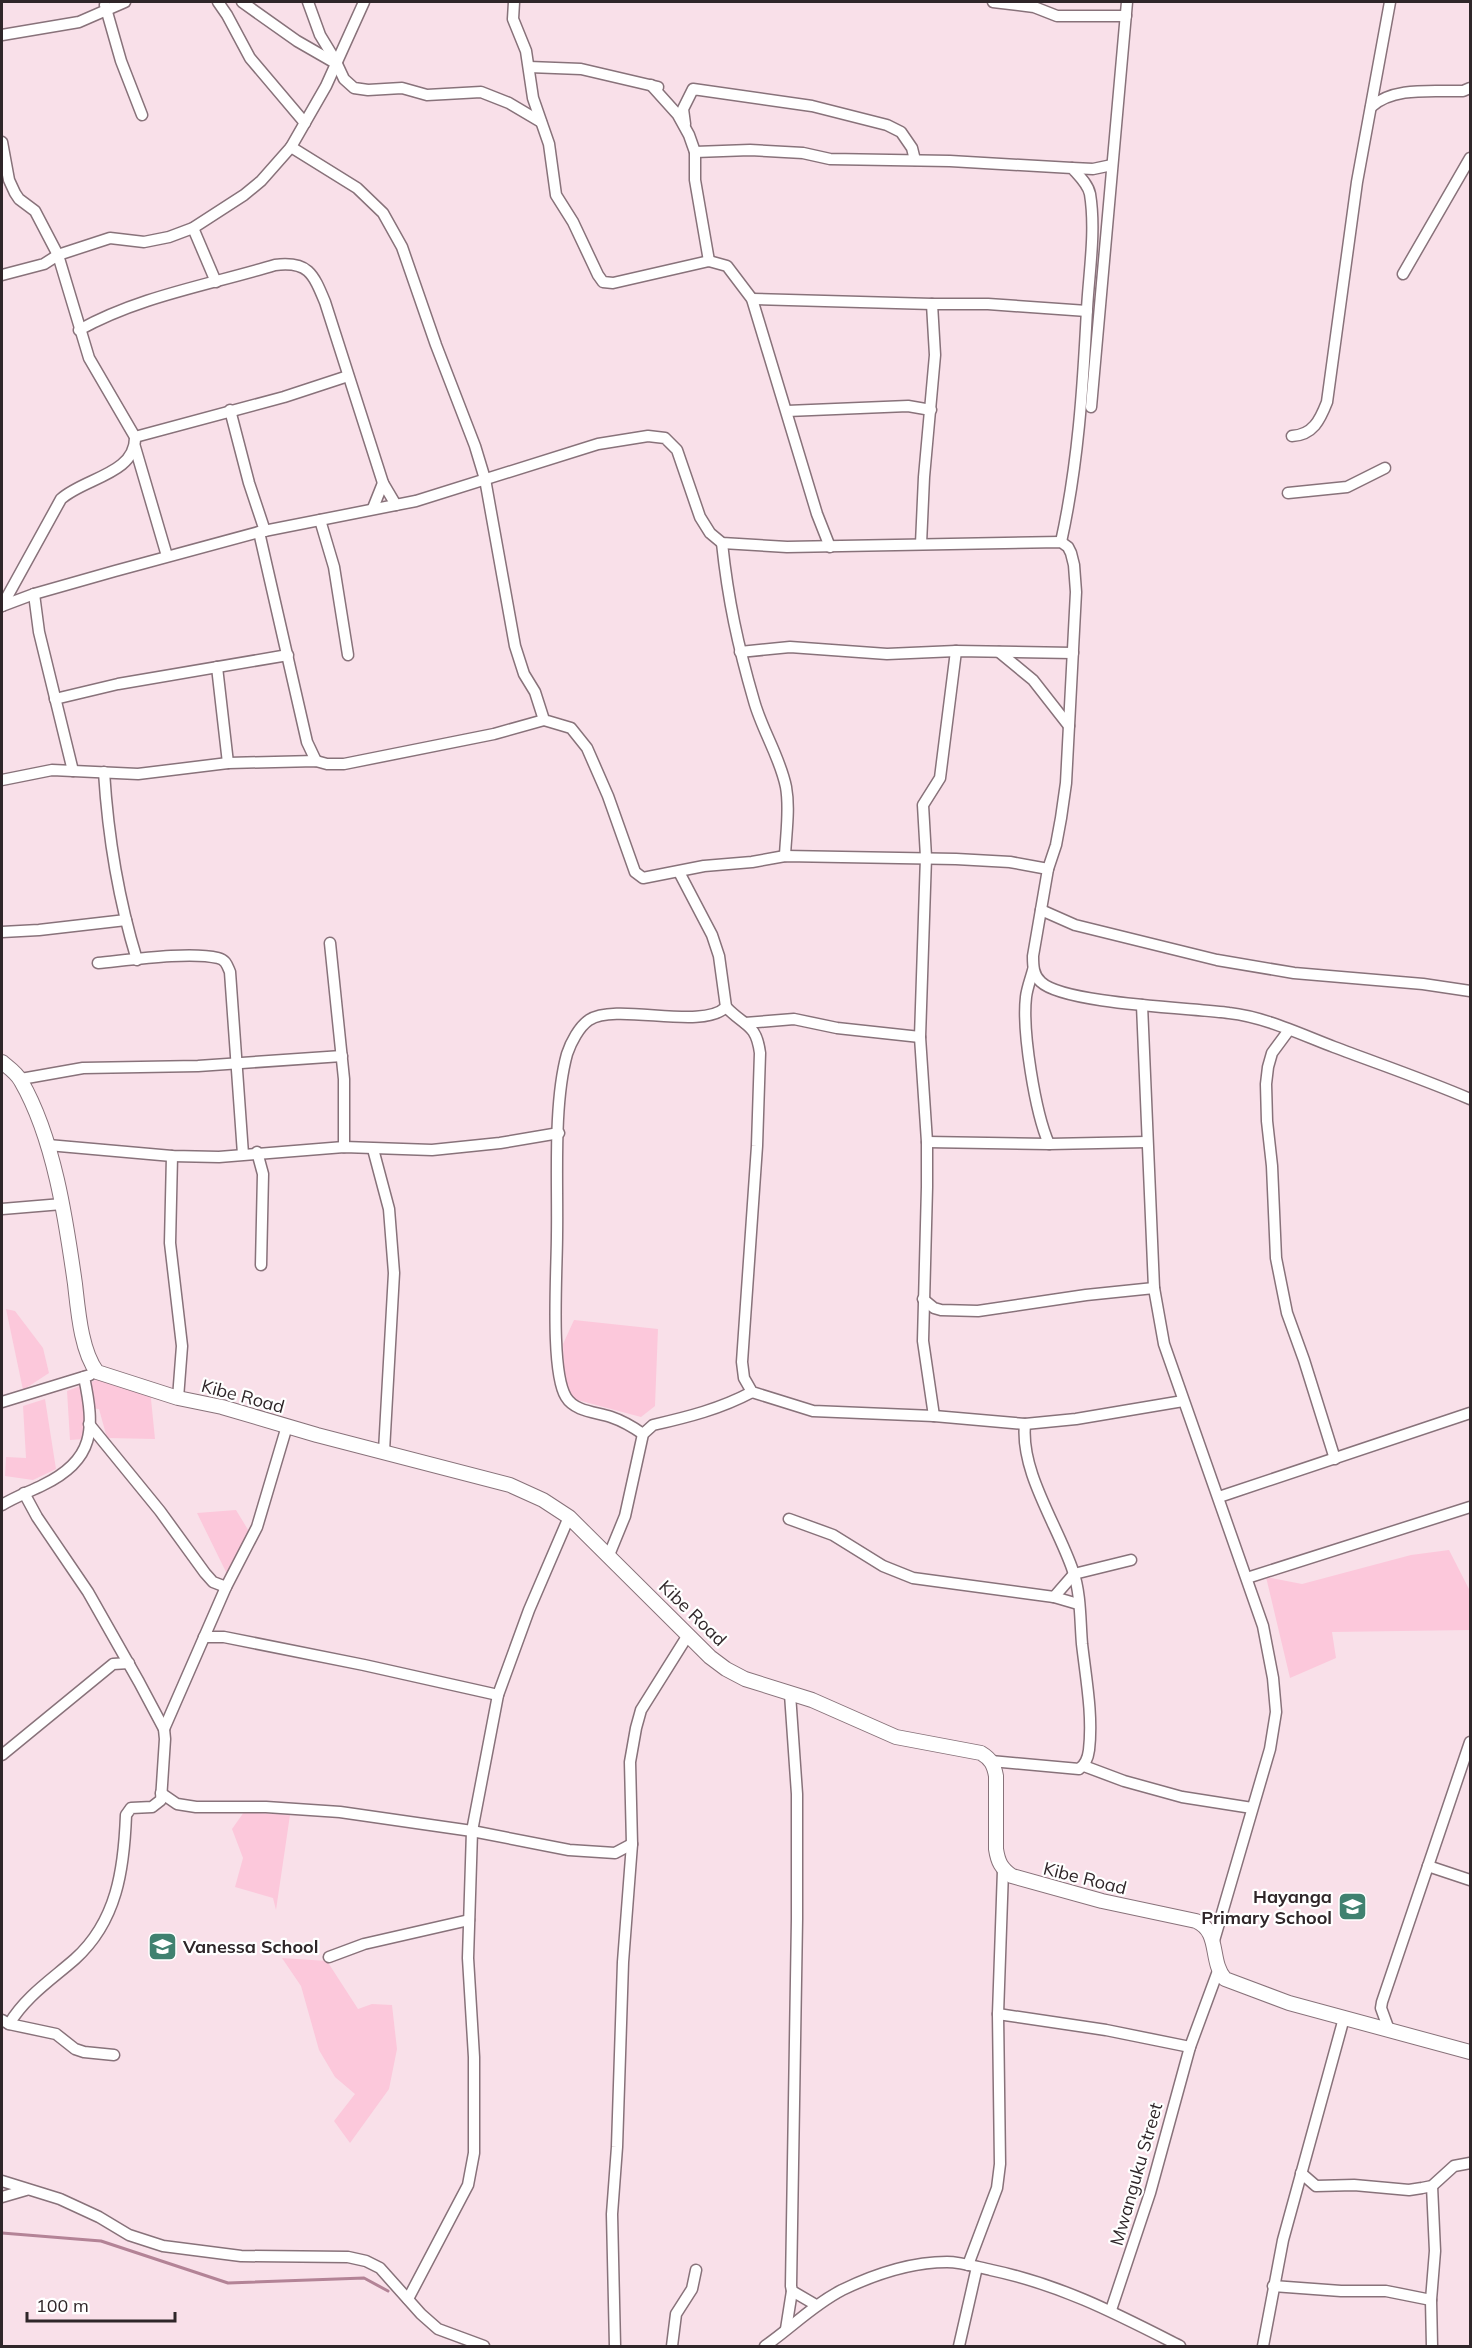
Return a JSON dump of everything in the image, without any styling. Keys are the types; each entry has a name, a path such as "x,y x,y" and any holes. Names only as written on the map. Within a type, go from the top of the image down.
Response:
{"street":[{"path":"2,35 79,22 105,5 125,2"},
{"path":"218,2 250,58 305,123"},
{"path":"242,2 297,41 337,64"},
{"path":"308,2 320,35 344,79 354,88 368,90 402,88 427,95 481,93 509,103 541,122"},
{"path":"2,275 44,264 58,255 110,238 151,242 193,228 244,195 261,181 291,147 337,64 364,2"},
{"path":"514,2 513,19 526,51 533,98 549,144 556,195 573,222 603,282 613,283 709,261 727,266 752,299 817,514 830,547"},
{"path":"993,2 1034,7 1057,16 1126,16"},
{"path":"1091,407 1127,2"},
{"path":"1292,436 1306,434 1313,429 1327,402 1357,182 1390,2"},
{"path":"105,5 121,61 142,115"},
{"path":"529,67 581,69 655,86 685,124"},
{"path":"1371,108 1387,97 1405,93 1470,88"},
{"path":"709,261 694,180 695,152 685,124 683,109 693,89 812,106 887,125 902,132 912,148 915,160"},
{"path":"2,142 9,180 19,199 35,211 58,255 79,330 93,365 135,442 167,556"},
{"path":"291,147 357,188 383,213 406,257 485,479 515,646 524,674 535,692 544,720"},
{"path":"695,152 750,150 802,153 830,159 915,160 1093,170 1112,165"},
{"path":"1403,274 1470,158"},
{"path":"1061,542 1076,460 1082,406 1091,245 1089,193 1082,179 1071,168"},
{"path":"1091,245 1108,212"},
{"path":"193,228 216,282"},
{"path":"79,330 124,308 275,265 290,263 302,265 311,273 321,293 340,344 348,376 383,483 396,505"},
{"path":"752,299 988,304 1087,311"},
{"path":"921,544 924,477 935,355 932,304"},
{"path":"2,606 61,499 71,490 116,469 127,461 135,442 230,410 284,397 348,376"},
{"path":"787,411 908,406 931,410"},
{"path":"230,410 262,531 307,742 316,760"},
{"path":"2,606 34,594 167,556 262,531 396,505 448,492 598,444 638,437 658,436 670,442 676,450 700,517 710,533 722,543 830,547 1061,542 1068,547 1074,565 1076,592 1066,783 1033,956 1034,970 1026,994 1025,1016 1039,1115 1049,1144"},
{"path":"1288,492 1347,487 1385,468"},
{"path":"372,508 383,483"},
{"path":"320,520 334,567 348,655"},
{"path":"722,543 731,611 740,652 756,708 786,787 785,856"},
{"path":"34,594 39,632 73,771"},
{"path":"740,652 790,647 887,654 956,651 1073,653"},
{"path":"934,1416 925,1357 923,1299 927,1240 927,1142 920,1037 926,857 922,804 940,778 956,651"},
{"path":"999,652 1033,680 1069,726"},
{"path":"55,699 78,692 288,655"},
{"path":"217,667 228,763"},
{"path":"2,780 52,770 156,773 228,763 316,760 327,764 344,764 494,734 544,720 571,728 587,748 608,796 635,872 643,878 704,866 752,862 785,856 867,859 926,857 1010,862 1048,869"},
{"path":"104,772 109,836 116,878 137,960"},
{"path":"679,872 712,934 719,956 726,1007 753,1030 758,1039 760,1053 757,1146 742,1362 744,1378 752,1392 813,1412 934,1416 1025,1424 1076,1419 1183,1401"},
{"path":"1041,910 1076,925 1217,960 1294,973 1423,984 1470,991"},
{"path":"2,932 126,920"},
{"path":"330,943 342,1056 345,1109 344,1147"},
{"path":"98,963 207,957 219,958 227,963 230,972 243,1154"},
{"path":"1034,970 1041,982 1054,989 1079,995 1142,1005 1232,1013 1289,1030 1470,1099"},
{"path":"1142,1005 1154,1288 1164,1344 1263,1626 1273,1678 1276,1712 1270,1749 1214,1944"},
{"path":"643,1434 611,1417 578,1408 567,1400 562,1388 556,1336 559,1133 561,1097 568,1052 579,1029 590,1019 608,1015 704,1016 720,1013 726,1007"},
{"path":"745,1023 794,1019 837,1028 920,1037"},
{"path":"1289,1030 1272,1053 1266,1083 1276,1258 1287,1313 1305,1360 1335,1459"},
{"path":"21,1079 83,1068 198,1066 342,1056"},
{"path":"2,1062 21,1079 48,1146 62,1204 81,1327 91,1364 88,1442 81,1457 73,1467 2,1505"},
{"path":"48,1146 172,1156 219,1156 344,1147 432,1150 559,1133"},
{"path":"927,1142 1049,1144 1147,1142"},
{"path":"373,1149 389,1209 394,1273 384,1451"},
{"path":"261,1265 263,1174 269,1151"},
{"path":"257,1152 263,1174"},
{"path":"172,1156 170,1243 182,1346 178,1398"},
{"path":"2,1209 62,1204"},
{"path":"923,1299 941,1310 978,1311 1086,1295 1154,1288"},
{"path":"2,1402 91,1375"},
{"name":"Kibe Road","path":"91,1375 222,1407 510,1485 543,1500 569,1517 688,1635 726,1669 745,1679 812,1700 896,1737 981,1753 991,1761"},
{"path":"609,1556 625,1516 643,1434 653,1425 712,1411 752,1392"},
{"path":"1219,1497 1470,1413"},
{"path":"1009,1423 1024,1445"},
{"path":"89,1424 160,1511 205,1573 213,1582 226,1587"},
{"path":"958,2346 973,2266 997,2188 1000,2164 998,2014 1003,1869 996,1849 996,1776 991,1761 1070,1770 1084,1766 1089,1752 1090,1727 1074,1574 1057,1528 1033,1477 1024,1445 1025,1424"},
{"path":"5,2022 32,1994 75,1959 101,1928 112,1908 122,1871 128,1811 137,1806 156,1806 161,1800 165,1754 164,1729 226,1587 257,1527 287,1426"},
{"path":"24,1493 37,1517 88,1592 164,1729"},
{"path":"1247,1578 1470,1507"},
{"path":"408,2299 468,2186 473,2170 474,2068 468,1958 471,1832 498,1695 529,1610 569,1517"},
{"path":"789,1519 833,1535 883,1566 913,1578 1054,1597 1078,1604"},
{"path":"1054,1597 1074,1574 1131,1560"},
{"path":"214,1614 224,1637"},
{"path":"615,2346 612,2214 617,2147 623,1962 632,1844 630,1762 636,1728 650,1693 688,1635"},
{"path":"204,1636 224,1637 364,1665 498,1695"},
{"path":"2,1755 113,1664 129,1663"},
{"path":"786,2329 792,2291 791,2207 798,1919 797,1794 790,1694"},
{"path":"152,1706 172,1708"},
{"path":"1389,2030 1381,2005 1470,1742"},
{"path":"1084,1766 1182,1797 1252,1808"},
{"path":"161,1793 177,1804 196,1807 266,1807 328,1811 471,1832 569,1850 615,1852 632,1844"},
{"path":"615,1852 630,1866"},
{"path":"1428,1866 1470,1880"},
{"name":"Kibe Road","path":"1003,1869 1028,1882 1133,1909 1204,1924 1214,1944 1218,1971"},
{"path":"330,1958 364,1944 469,1920"},
{"path":"1218,1971 1225,1979 1289,2003 1470,2052"},
{"name":"Mwanguku Street","path":"1111,2310 1150,2193 1190,2047 1218,1971"},
{"path":"998,2014 1106,2030 1190,2047"},
{"path":"1263,2346 1273,2286 1301,2173 1344,2018"},
{"path":"5,2022 56,2034 75,2049 84,2052 114,2055"},
{"path":"1301,2173 1316,2186 1354,2185 1410,2190 1432,2186 1454,2166 1470,2163"},
{"path":"2,2181 60,2199 99,2217 129,2235 163,2246 241,2256 348,2257 366,2261 380,2268 438,2329 484,2346"},
{"path":"1432,2186 1435,2251 1431,2300 1432,2346"},
{"path":"2,2197 27,2190"},
{"path":"765,2346 816,2305 843,2290 906,2268 928,2263 950,2262 1030,2279 1111,2310 1180,2346"},
{"path":"672,2346 676,2314 692,2289 696,2270"},
{"path":"1273,2286 1341,2291 1386,2291 1431,2300"},
{"path":"792,2291 816,2305"}],"shaded area":[{"path":"6,1309 15,1311 43,1348 49,1373 23,1390"},
{"path":"574,1320 658,1329 655,1406 641,1417 570,1398 564,1370 563,1344"},
{"path":"99,1379 150,1389 155,1439 107,1438 99,1409 84,1408 85,1439 70,1440 67,1391"},
{"path":"45,1399 56,1469 33,1480 5,1476 6,1457 26,1458 23,1406"},
{"path":"236,1510 250,1533 227,1574 197,1513"},
{"path":"1449,1550 1470,1591 1470,1630 1332,1632 1336,1658 1290,1678 1266,1577 1302,1584 1411,1555"},
{"path":"244,1812 290,1815 276,1910 273,1898 235,1887 243,1858 232,1829"},
{"path":"282,1958 327,1961 358,2009 372,2004 392,2005 397,2049 389,2089 350,2143 334,2121 355,2094 335,2077 319,2050 301,1986"}],"waterway":[{"path":"2,2233 101,2241 228,2283 364,2278 388,2291"}],"place":[{"name":"Hayanga Primary School","path":"1353,1906"},
{"name":"Vanessa School","path":"162,1946"}]}
